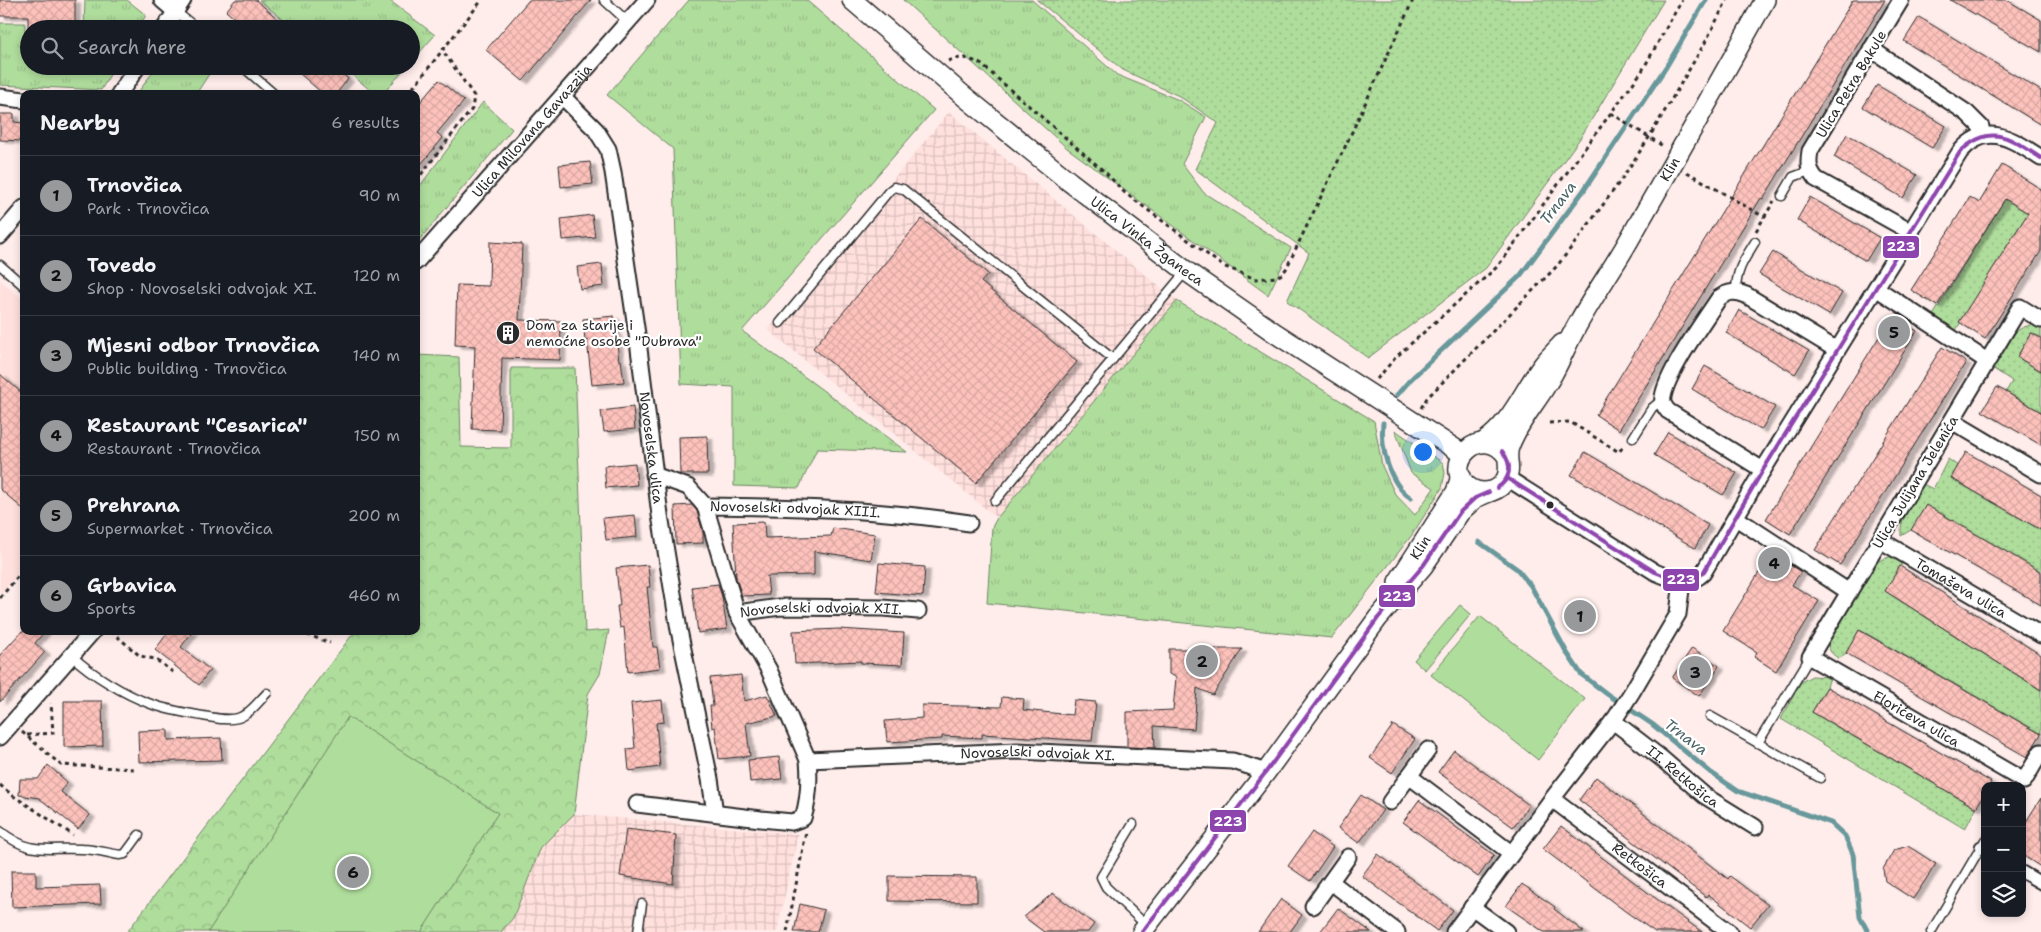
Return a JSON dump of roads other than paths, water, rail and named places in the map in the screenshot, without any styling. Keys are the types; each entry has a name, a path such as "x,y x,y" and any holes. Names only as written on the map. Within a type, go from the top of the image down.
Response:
{"street":[{"path":"162,0 180,6 170,20"},
{"name":"Ulica Milovana Gavazzija","path":"420,258 647,0"},
{"name":"Ulica Vinka Žganeca","path":"852,0 972,103 1070,182 1186,271 1275,333 1411,415 1463,454"},
{"name":"Klin","path":"1507,456 1516,431 1553,375 1572,334 1603,284 1765,0"},
{"name":"Ulica Petra Bakule","path":"1809,171 1810,151 1901,0"},
{"path":"1871,49 1968,113 1980,127 1982,135"},
{"path":"122,90 132,75"},
{"path":"0,97 20,100"},
{"name":"Novoselska ulica","path":"563,97 596,130 608,149 613,172 638,340 654,475 679,630 710,779 715,813"},
{"path":"1507,478 1655,572 1682,581 1698,578 1703,573 1763,470 1966,144 1982,135 2002,136 2013,140 2041,158"},
{"path":"1809,171 1816,179 1911,232"},
{"path":"0,236 20,213"},
{"path":"1876,288 1988,361"},
{"path":"1763,470 1668,411 1664,406 1663,399 1669,378 1719,298 1727,292 1746,295 1837,350"},
{"name":"Ulica Julijana Jelenića","path":"1810,657 2020,307 2041,320"},
{"name":"Klin","path":"1484,442 1493,436 1509,419 1543,365 1572,334"},
{"path":"1952,421 2041,474"},
{"path":"1484,442 1497,446 1507,456 1509,471 1502,485 1489,492 1482,492 1469,487 1461,476 1460,461 1463,454 1468,448 1484,442"},
{"path":"654,475 688,487 705,506"},
{"name":"Klin","path":"1378,618 1412,559 1456,492 1461,476"},
{"name":"Klin","path":"1144,929 1266,772 1378,618 1423,566 1464,507 1474,498 1489,492"},
{"name":"Novoselski odvojak XIII.","path":"737,613 705,506 818,508 918,515 969,524"},
{"path":"1736,518 1849,592"},
{"name":"Tomaševa ulica","path":"1880,540 2041,635"},
{"path":"1454,932 1511,853 1614,719 1632,692 1678,614 1682,581"},
{"name":"Novoselski odvojak XII.","path":"808,760 769,670 737,613 780,607 883,608 918,611"},
{"path":"0,737 90,635"},
{"name":"Florićeva ulica","path":"1810,657 2021,782"},
{"name":"II. Retkošica","path":"1614,719 1705,796 1756,827"},
{"path":"1390,802 1428,750"},
{"name":"Novoselski odvojak XI.","path":"808,760 1017,751 1233,762 1266,772"},
{"path":"2024,782 2041,752"},
{"path":"637,804 792,822 803,818 808,801 810,776 808,760"},
{"path":"1409,776 1511,853"},
{"name":"Retkošica","path":"1552,799 1728,932"},
{"path":"1313,906 1348,857"},
{"path":"2026,874 2041,883"},
{"path":"1331,882 1397,932"},
{"path":"1472,907 1506,932"}],"lane":[{"path":"604,0 628,22"},
{"path":"180,6 191,20"},
{"path":"252,75 269,90"},
{"path":"1782,196 1793,177 1809,171"},
{"path":"780,324 888,191 894,187 903,189 1113,359"},
{"path":"1736,292 1739,267 1755,242"},
{"path":"0,265 20,282"},
{"path":"995,501 1186,271"},
{"path":"1633,438 1652,408 1663,399"},
{"path":"72,656 119,689 150,704 183,712 224,719 239,718 246,714 267,693"},
{"path":"1758,743 1810,657"},
{"path":"1710,716 1820,778"},
{"path":"1133,824 1101,877 1106,887 1144,929"},
{"path":"0,831 12,840 39,850 82,848 120,855 125,854 139,835"},
{"path":"1931,932 1981,848"},
{"path":"638,932 642,904"}],"waterway":[{"name":"Trnava","path":"1397,395 1410,380 1520,276 1584,190 1666,67 1706,0"},
{"name":"Trnava","path":"1383,423 1383,443 1388,464 1397,484 1411,498"},
{"name":"Trnava","path":"1479,542 1517,569 1531,586 1567,653 1581,674 1652,724 1710,772 1738,791 1831,823 1845,836 1853,854 1860,917 1868,932"}],"place":[{"name":"Prehrana","path":"1894,332"},
{"name":"Dom za starije i nemoćne osobe \"Dubrava\"","path":"508,333"},
{"name":"Restaurant \"Cesarica\"","path":"1774,563"},
{"name":"Trnovčica","path":"1580,616"},
{"name":"Tovedo","path":"1202,661"},
{"name":"Mjesni odbor Trnovčica","path":"1695,672"},
{"name":"Grbavica","path":"353,872"}]}
